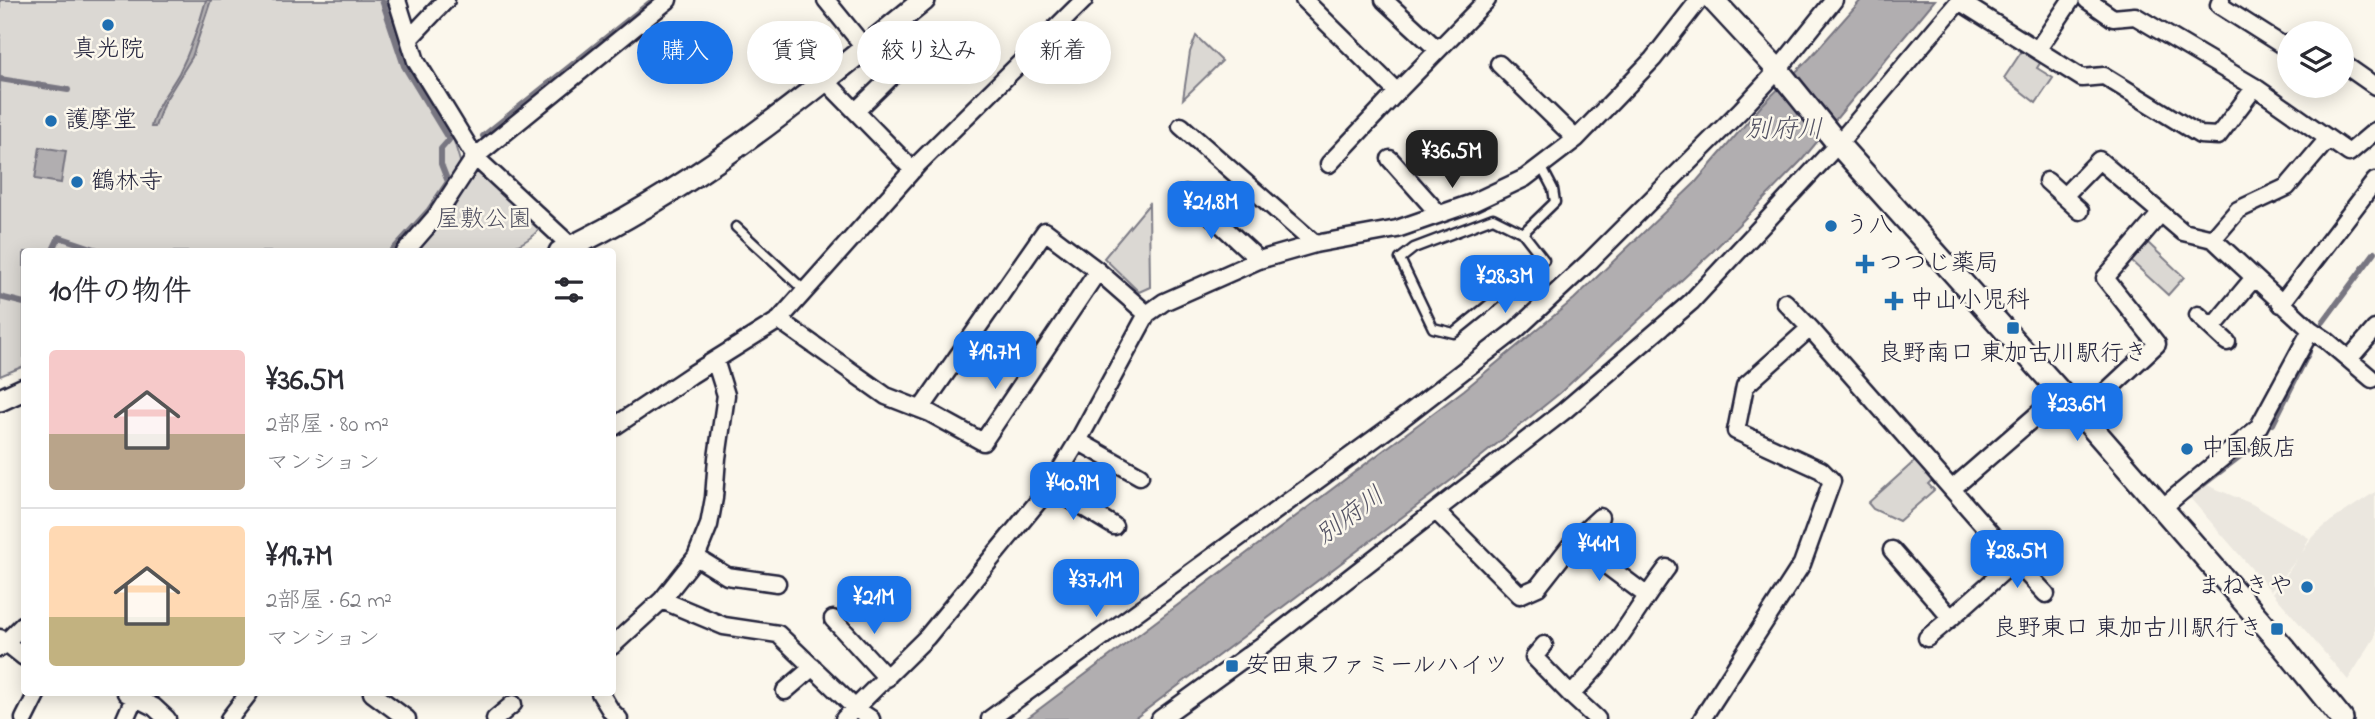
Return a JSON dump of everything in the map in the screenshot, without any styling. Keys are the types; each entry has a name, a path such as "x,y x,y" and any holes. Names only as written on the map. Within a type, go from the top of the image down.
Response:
{"street":[{"path":"397,0 416,61 475,157 565,248"},
{"path":"409,39 446,0"},
{"path":"826,0 857,38"},
{"path":"898,21 924,0"},
{"path":"1304,0 1397,92"},
{"path":"1384,0 1437,49"},
{"path":"1329,163 1487,0"},
{"path":"850,714 927,636 1050,487 1078,442 1147,314 1164,302 1259,260 1315,244 1397,229 1472,203 1525,178 1576,139 1653,59 1699,0"},
{"path":"1713,0 1778,70 1838,144 2081,415 2285,649 2342,719"},
{"path":"990,719 1396,423 1516,330 1741,110 1778,70 1834,0"},
{"path":"2038,49 2071,0"},
{"path":"2087,0 2113,18 2134,16 2255,87 2349,153 2375,131"},
{"path":"2221,0 2219,5 2277,42"},
{"path":"1160,719 1268,641 1564,411 1692,302 1838,144 1960,1 2082,78 2104,76 2200,135 2218,136 2255,87"},
{"path":"616,425 779,320 913,170 1078,2"},
{"path":"408,248 437,215 475,157 657,4"},
{"path":"843,66 857,54"},
{"path":"1499,64 1576,139"},
{"path":"2354,71 2375,86"},
{"path":"568,248 638,213 703,172 767,127 820,84"},
{"path":"829,84 913,170"},
{"path":"856,111 884,84"},
{"path":"1181,126 1246,175 1315,244"},
{"path":"2213,239 2238,210 2287,187 2327,140"},
{"path":"1390,159 1439,214"},
{"path":"2064,196 2099,160 2183,232 2213,239 2281,304 2372,379"},
{"path":"2048,181 2080,211"},
{"path":"2281,304 2375,181"},
{"path":"1188,194 1259,260"},
{"path":"2081,415 2157,344 2105,278 2161,213"},
{"path":"921,410 1045,231 1098,271 1147,314"},
{"path":"779,320 886,396 921,410 983,442 1098,271"},
{"path":"2213,328 2253,279"},
{"path":"1785,302 2046,594"},
{"path":"2198,315 2227,342"},
{"path":"1702,719 1802,564 1832,481 1821,470 1736,431 1745,386 1810,328"},
{"path":"2349,359 2375,329"},
{"path":"2162,508 2258,428 2311,330"},
{"path":"616,642 662,600 696,557 709,525 726,395 715,360"},
{"path":"0,400 21,390"},
{"path":"1953,488 2061,394"},
{"path":"1078,442 1140,476"},
{"path":"1050,487 1114,526"},
{"path":"1436,511 1520,596 1538,587 1574,541 1600,517"},
{"path":"1574,541 1646,596"},
{"path":"1892,551 1951,618"},
{"path":"696,557 727,576 777,583"},
{"path":"1927,638 2015,561"},
{"path":"1570,695 1604,659 1667,568"},
{"path":"662,600 724,626 778,634 813,667 850,714 871,719"},
{"path":"833,619 887,678"},
{"path":"21,627 2,643 21,655"},
{"path":"1544,645 1534,657 1597,719"},
{"path":"785,691 813,667"},
{"path":"24,719 36,696"},
{"path":"125,719 130,696"},
{"path":"132,696 154,707 167,719"},
{"path":"229,719 247,696"},
{"path":"376,696 407,719"},
{"path":"601,696 611,716"},
{"path":"495,719 513,704"}],"lane":[{"path":"1523,233 1555,202 1553,189 1541,166"},
{"path":"1493,218 1523,233 1544,260 1454,333 1433,328 1400,259 1413,248 1493,218"},
{"path":"736,227 805,291"}],"shaded area":[{"path":"2207,485 2252,504 2309,538 2302,553 2312,537 2331,521 2375,492 2375,637 2348,680 2273,593 2298,558 2271,591 2190,498"}],"green space":[{"path":"0,0 386,0 407,64 454,141 462,168 436,209 401,248 21,248 21,367 0,376"},
{"path":"1196,36 1222,61 1183,99 1190,52"},
{"path":"2024,48 2042,60 2037,68 2053,78 2036,103 2004,78"},
{"name":"屋敷公園","path":"476,166 539,229 527,240 510,248 418,248 453,209"},
{"path":"1149,204 1150,287 1139,292 1104,258"},
{"path":"2148,243 2184,277 2168,295 2131,261"},
{"path":"1916,460 1933,479 1928,484 1934,490 1899,521 1873,509 1868,503"}],"water":[{"path":"206,0 211,0 192,57 163,104 155,127 151,127 159,105 187,55"},
{"name":"別府川","path":"1861,0 1935,0 1802,160 1713,251 1560,393 1462,472 1134,719 1026,719 1464,390 1574,299 1695,183 1763,104 1810,58"},
{"path":"40,147 66,151 61,183 35,179"}],"waterway":[{"path":"382,0 404,66 449,140 441,149 441,164 448,182 429,210 395,248"},
{"path":"483,136 653,0"},
{"path":"0,79 68,90"},
{"path":"54,248 59,237 92,248"},
{"path":"2323,322 2375,252"},
{"path":"0,297 21,302"},
{"path":"2273,424 2309,352"},
{"path":"2188,496 2257,443"}],"place":[{"name":"真光院","path":"108,25"},
{"name":"護摩堂","path":"51,121"},
{"name":"鶴林寺","path":"77,182"},
{"name":"う八","path":"1831,226"},
{"name":"つつじ薬局","path":"1865,264"},
{"name":"中山小児科","path":"1894,301"},
{"name":"良野南口 東加古川駅行き","path":"2013,328"},
{"name":"中国飯店","path":"2187,449"},
{"name":"まねきや","path":"2307,587"},
{"name":"良野東口 東加古川駅行き","path":"2277,629"},
{"name":"安田東ファミールハイツ","path":"1232,666"}]}
